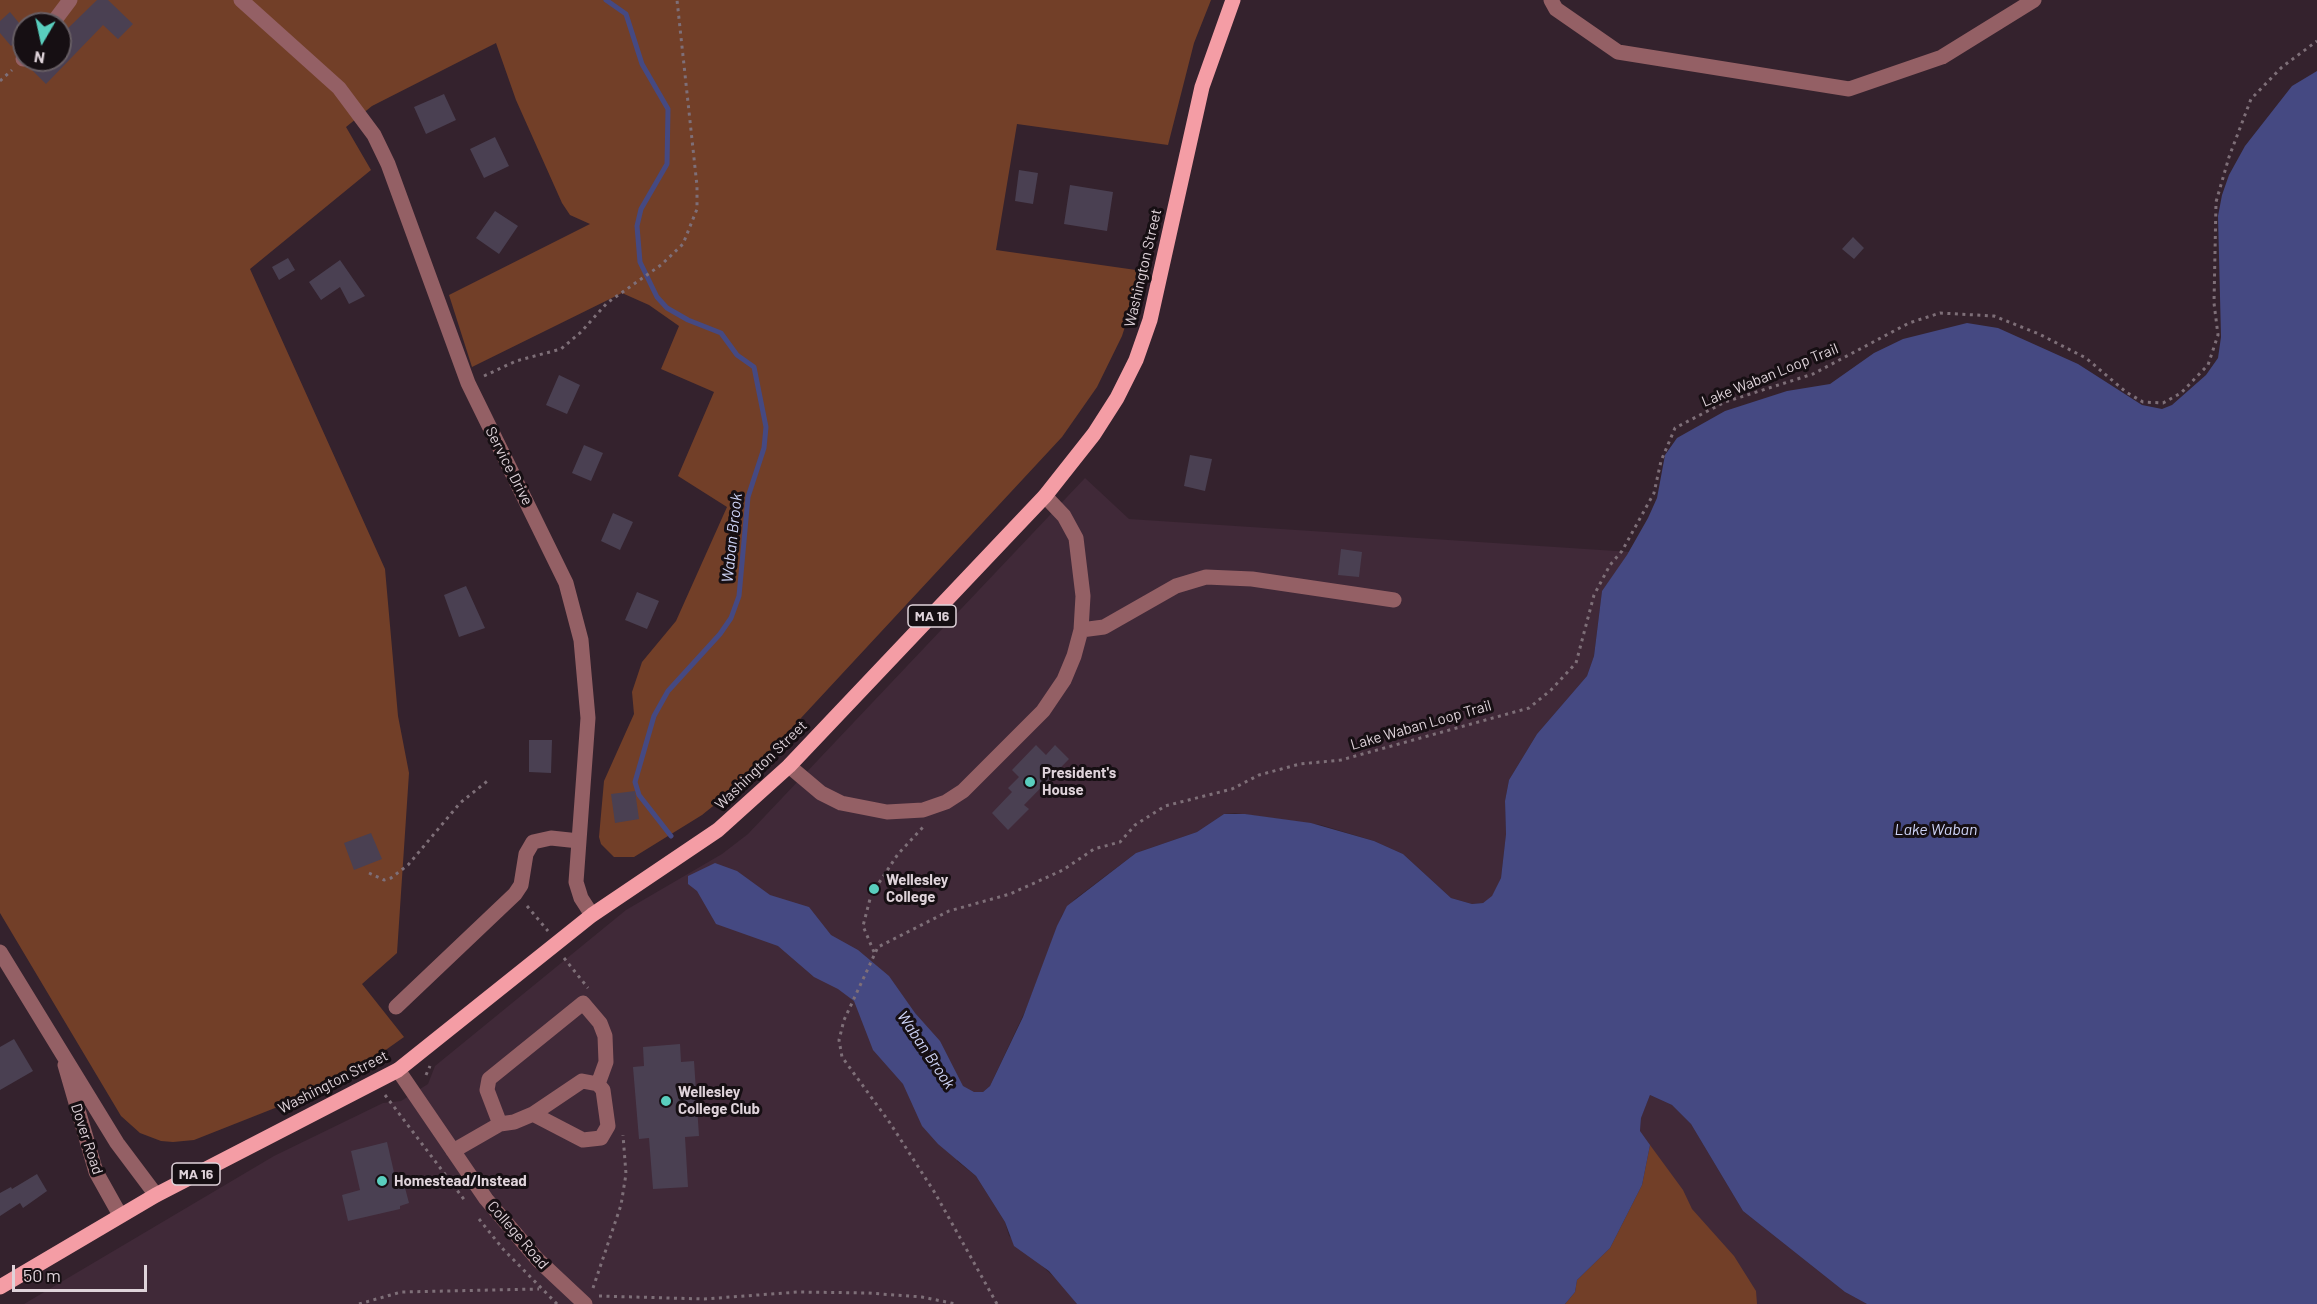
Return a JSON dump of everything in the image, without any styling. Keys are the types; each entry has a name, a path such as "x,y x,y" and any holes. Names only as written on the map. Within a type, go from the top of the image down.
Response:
{"main road":[{"name":"Washington Street","path":"0,1287 156,1195 398,1070 592,915 717,830 789,766 1046,496 1105,418 1127,380 1144,341 1161,278 1202,87 1233,0"}],"street":[{"name":"Service Drive","path":"241,0 301,52 347,97 379,144 468,383 554,555 575,609 584,660 588,718 576,882 581,898 592,915"},
{"path":"1551,0 1556,9 1618,52 1849,89 1942,57 2034,0"},
{"path":"789,766 821,793 853,806 887,812 912,812 946,802 983,774 1047,706 1070,669 1081,630 1083,581 1076,538 1064,516 1046,496"},
{"path":"1081,630 1104,627 1176,586 1206,577 1252,579 1394,600"},
{"path":"396,1007 515,894 521,885 526,854 533,842 551,838 579,841"},
{"name":"Dover Road","path":"0,952 63,1059 78,1077 117,1143 156,1195"},
{"path":"500,1124 488,1090 489,1080 583,1003 600,1023 605,1036 606,1062 598,1084"},
{"name":"Dover Road","path":"63,1059 96,1172 120,1215"},
{"name":"College Road","path":"398,1070 477,1187 524,1244 585,1304"},
{"path":"453,1151 500,1124 514,1122 533,1114 574,1084 582,1081 598,1084 606,1098 608,1126 601,1138 583,1140 575,1138 533,1114"}],"path":[{"path":"468,383 516,362 561,349 581,332 607,303 661,265 683,244 697,209 676,0"},
{"name":"Lake Waban Loop Trail","path":"874,952 882,943 949,911 1010,894 1063,870 1094,849 1120,842 1135,825 1165,806 1232,789 1259,775 1300,764 1341,760 1529,708 1551,690 1576,663 1594,594 1610,565 1622,551 1654,494 1661,461 1675,428 1725,402 1813,374 1909,323 1940,313 1994,316 2039,334 2086,358 2126,392 2143,402 2163,403 2181,393 2208,365 2218,335 2214,303 2216,202 2232,147 2251,99 2282,67 2317,40"},
{"path":"369,873 384,880 391,878 408,865 460,803 490,779"},
{"path":"927,823 898,854 871,895 863,926 874,952 844,1020 839,1048 846,1065 890,1123 935,1193 997,1304"},
{"path":"515,894 549,932"},
{"path":"390,1100 395,1097"},
{"path":"624,1148 626,1174 621,1205 591,1295 704,1299 798,1292 868,1293 922,1297 956,1304"},
{"path":"359,1304 401,1292 548,1290"}],"shaded area":[{"path":"0,0 1211,0 1194,43 1168,145 1017,124 996,250 1143,271 1122,336 1097,387 1062,437 762,760 728,794 702,815 634,857 614,857 601,844 599,837 604,781 634,714 632,692 642,662 676,621 727,507 678,476 714,392 661,369 679,326 649,305 622,293 472,367 449,295 590,224 570,215 562,203 516,100 496,43 372,106 346,127 371,170 250,269 385,569 398,716 409,773 397,953 362,984 404,1037 356,1071 318,1091 194,1140 161,1141 140,1133 121,1116 0,913"},
{"name":"Wellesley College","path":"1085,478 1129,519 1631,552 1602,591 1594,656 1587,676 1537,734 1509,780 1505,801 1506,834 1501,878 1492,897 1483,903 1472,904 1451,898 1403,854 1374,841 1321,825 1235,813 1224,814 1197,832 1136,853 1075,899 1062,915 1027,1007 990,1086 983,1092 957,1161 976,1176 1005,1222 1009,1236 1062,1284 1077,1304 24,1304 274,1156 383,1103 401,1101 428,1084 435,1066 626,910 722,854 748,834"},
{"path":"1650,1095 1672,1105 1691,1124 1743,1211 1845,1292 1867,1304 1565,1304 1640,1131 1641,1117"},
{"path":"1650,1145 1683,1190 1692,1209 1734,1256 1756,1291 1757,1304 1565,1304 1575,1292 1577,1280 1610,1248 1642,1185"}],"water":[{"name":"Lake Waban","path":"2317,71 2317,1304 1867,1304 1845,1292 1743,1211 1691,1124 1672,1105 1650,1095 1641,1118 1640,1131 1650,1145 1642,1185 1610,1248 1577,1280 1575,1292 1565,1304 1077,1304 1049,1271 1014,1246 1005,1222 976,1176 938,1144 922,1126 903,1084 873,1050 854,1001 838,989 814,977 778,946 716,924 697,891 688,884 688,876 715,863 737,871 770,895 809,907 831,935 858,950 889,976 915,1013 940,1041 963,1086 974,1092 983,1092 990,1086 1023,1017 1057,926 1067,906 1136,853 1197,832 1224,814 1245,814 1311,823 1374,841 1403,854 1451,898 1472,904 1483,903 1492,896 1501,878 1506,834 1505,801 1509,780 1537,734 1587,676 1594,656 1602,591 1627,555 1648,518 1657,498 1665,455 1677,438 1725,411 1787,391 1830,384 1874,353 1903,339 1967,323 1998,328 2078,364 2142,405 2162,409 2172,405 2206,375 2218,358 2221,337 2218,216 2229,175 2245,146 2292,86"}],"building":[{"path":"97,0 108,0 133,24 118,39 103,25 72,57 72,24"},
{"path":"10,12 12,14 11,46 0,33 0,21"},
{"path":"34,72 58,72 46,84"},
{"path":"444,94 456,120 426,134 414,107"},
{"path":"495,137 509,166 484,178 470,149"},
{"path":"1019,170 1038,173 1033,204 1015,201"},
{"path":"1070,185 1113,192 1107,231 1064,224"},
{"path":"495,211 518,226 499,254 476,238"},
{"path":"1853,237 1864,248 1854,259 1842,249"},
{"path":"288,258 295,270 279,280 272,267"},
{"path":"340,260 365,296 349,304 340,287 321,300 309,282"},
{"path":"559,375 580,385 567,414 546,405"},
{"path":"584,445 603,453 591,481 572,473"},
{"path":"1190,455 1212,459 1205,491 1184,486"},
{"path":"613,513 633,522 620,550 601,541"},
{"path":"1341,549 1362,552 1359,577 1338,575"},
{"path":"466,586 485,628 459,637 444,595"},
{"path":"637,592 659,601 647,629 625,620"},
{"path":"529,740 552,740 551,773 529,772"},
{"name":"President's House","path":"1036,745 1046,755 1055,745 1069,759 1024,805 1029,809 1008,830 992,813 1012,792 1008,788 1019,777 1012,770"},
{"path":"635,791 639,819 615,823 611,794"},
{"path":"371,833 382,859 354,870 344,843"},
{"path":"14,1039 33,1071 0,1090 0,1047"},
{"name":"Wellesley College Club","path":"680,1044 681,1062 694,1061 699,1136 685,1137 688,1187 653,1189 649,1138 639,1139 633,1067 644,1066 643,1047"},
{"name":"Homestead/Instead","path":"387,1142 396,1181 403,1180 409,1203 400,1206 400,1209 348,1221 342,1195 360,1190 351,1151"},
{"path":"37,1174 47,1191 23,1208 20,1203 0,1216 0,1193 11,1187 12,1189"}],"waterway":[{"name":"Waban Brook","path":"606,0 626,14 642,64 668,109 667,164 641,209 637,226 640,262 657,297 667,308 688,320 721,333 737,355 754,367 766,427 764,448 748,497 739,596 731,618 720,634 668,691 654,716 635,782 639,795 671,836"}],"place":[{"name":"President's House","path":"1030,782"},
{"name":"Wellesley College","path":"874,889"},
{"name":"Wellesley College Club","path":"666,1101"},
{"name":"Homestead/Instead","path":"382,1181"}]}
